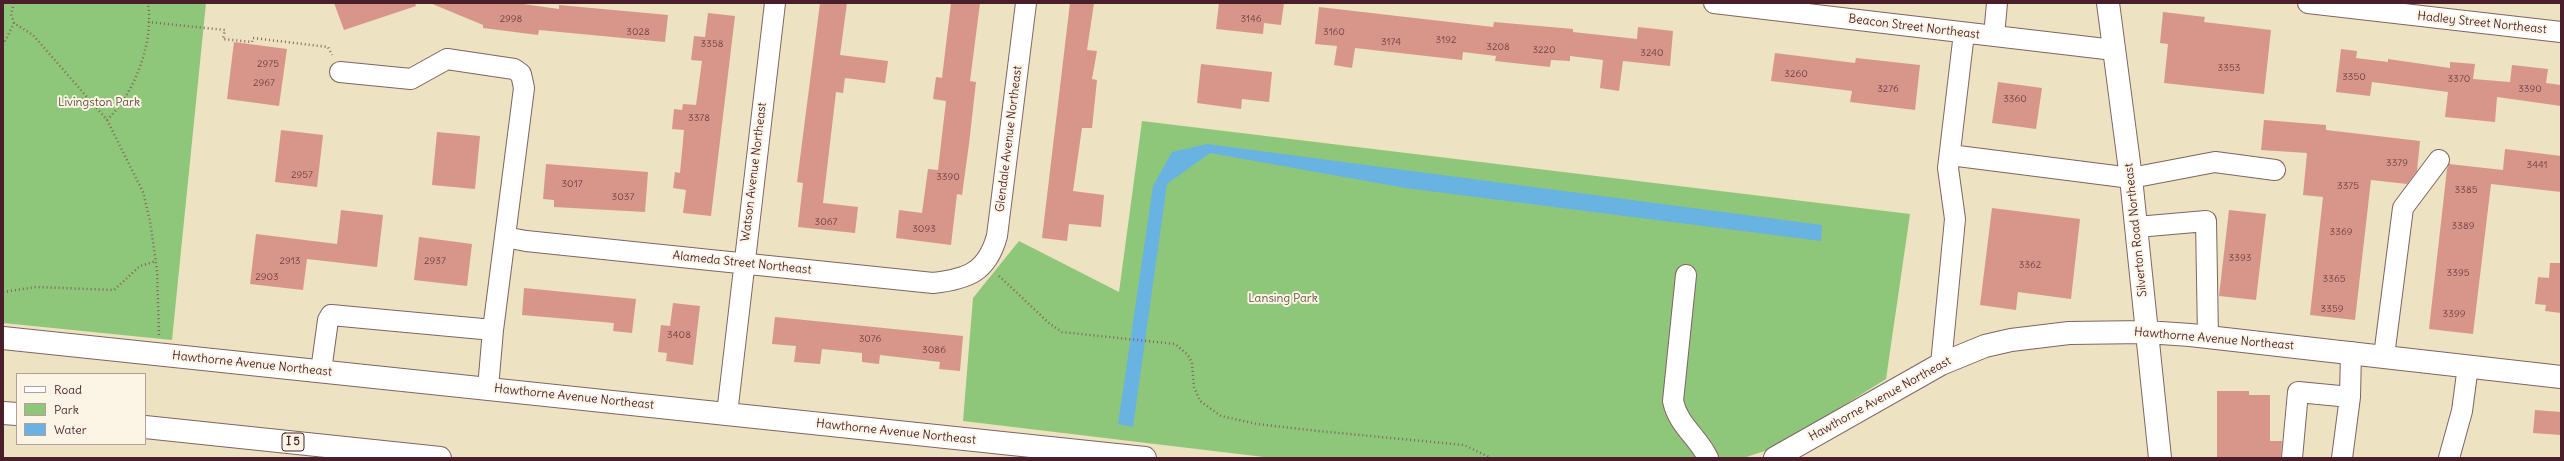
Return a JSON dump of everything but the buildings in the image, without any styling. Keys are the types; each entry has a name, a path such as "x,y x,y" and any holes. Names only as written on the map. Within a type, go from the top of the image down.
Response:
{"main road":[{"name":"Silverton Road Northeast","path":"2108,3 2137,227 2146,332 2160,458"},
{"name":"Hawthorne Avenue Northeast","path":"1775,458 1941,364 1985,346 2019,339 2069,333 2146,332 2208,337 2561,376"},
{"name":"Hawthorne Avenue Northeast","path":"3,338 1144,458"},
{"path":"3,413 16,414"},
{"name":"I 5","path":"146,427 440,458"}],"street":[{"name":"Watson Avenue Northeast","path":"727,414 743,263 775,3"},
{"name":"Glendale Avenue Northeast","path":"986,271 987,258 996,236 1026,3"},
{"name":"Beacon Street Northeast","path":"1714,3 2114,50"},
{"path":"1994,36 1997,3"},
{"name":"Hadley Street Northeast","path":"2308,3 2561,32"},
{"path":"1941,364 1955,219 1948,168 1964,32"},
{"path":"340,72 411,79 447,59 503,65 514,69 521,74 524,88 493,330 488,388"},
{"path":"1950,155 2131,178 2215,162 2274,170"},
{"path":"2384,356 2402,208 2439,160"},
{"path":"2137,227 2206,221 2208,337"},
{"name":"Alameda Street Northeast","path":"505,237 933,283 986,271"},
{"path":"1686,275 1673,401 1675,413 1708,458"},
{"path":"321,371 330,315 493,330"},
{"path":"2342,458 2350,397 2351,352"},
{"path":"2449,458 2462,411 2468,366"},
{"path":"2292,458 2298,392 2350,397"}],"path":[{"path":"14,3 11,14 14,23 33,35 107,120 147,206 156,262 161,324 157,354"},
{"path":"107,120 129,93 135,82 148,22 148,3"},
{"path":"148,22 224,30 223,39 252,42 252,38 328,47 340,72"},
{"path":"3,45 14,23"},
{"path":"3,292 36,287 114,290 140,266 156,262"},
{"path":"986,271 1050,324 1062,332 1165,341 1175,344 1188,355 1193,368 1196,394 1210,410 1220,416 1257,424 1318,432 1464,445 1491,458"}],"green space":[{"name":"Livingston Park","path":"3,3 206,3 172,340 3,323"},
{"name":"Lansing Park","path":"1142,121 1910,214 1886,379 1777,447 1743,458 1272,458 963,421 973,298 1019,241 1119,292"}],"water":[{"path":"1207,144 1822,225 1821,241 1405,188 1210,153 1167,184 1133,427 1118,424 1153,186 1172,152"}]}
